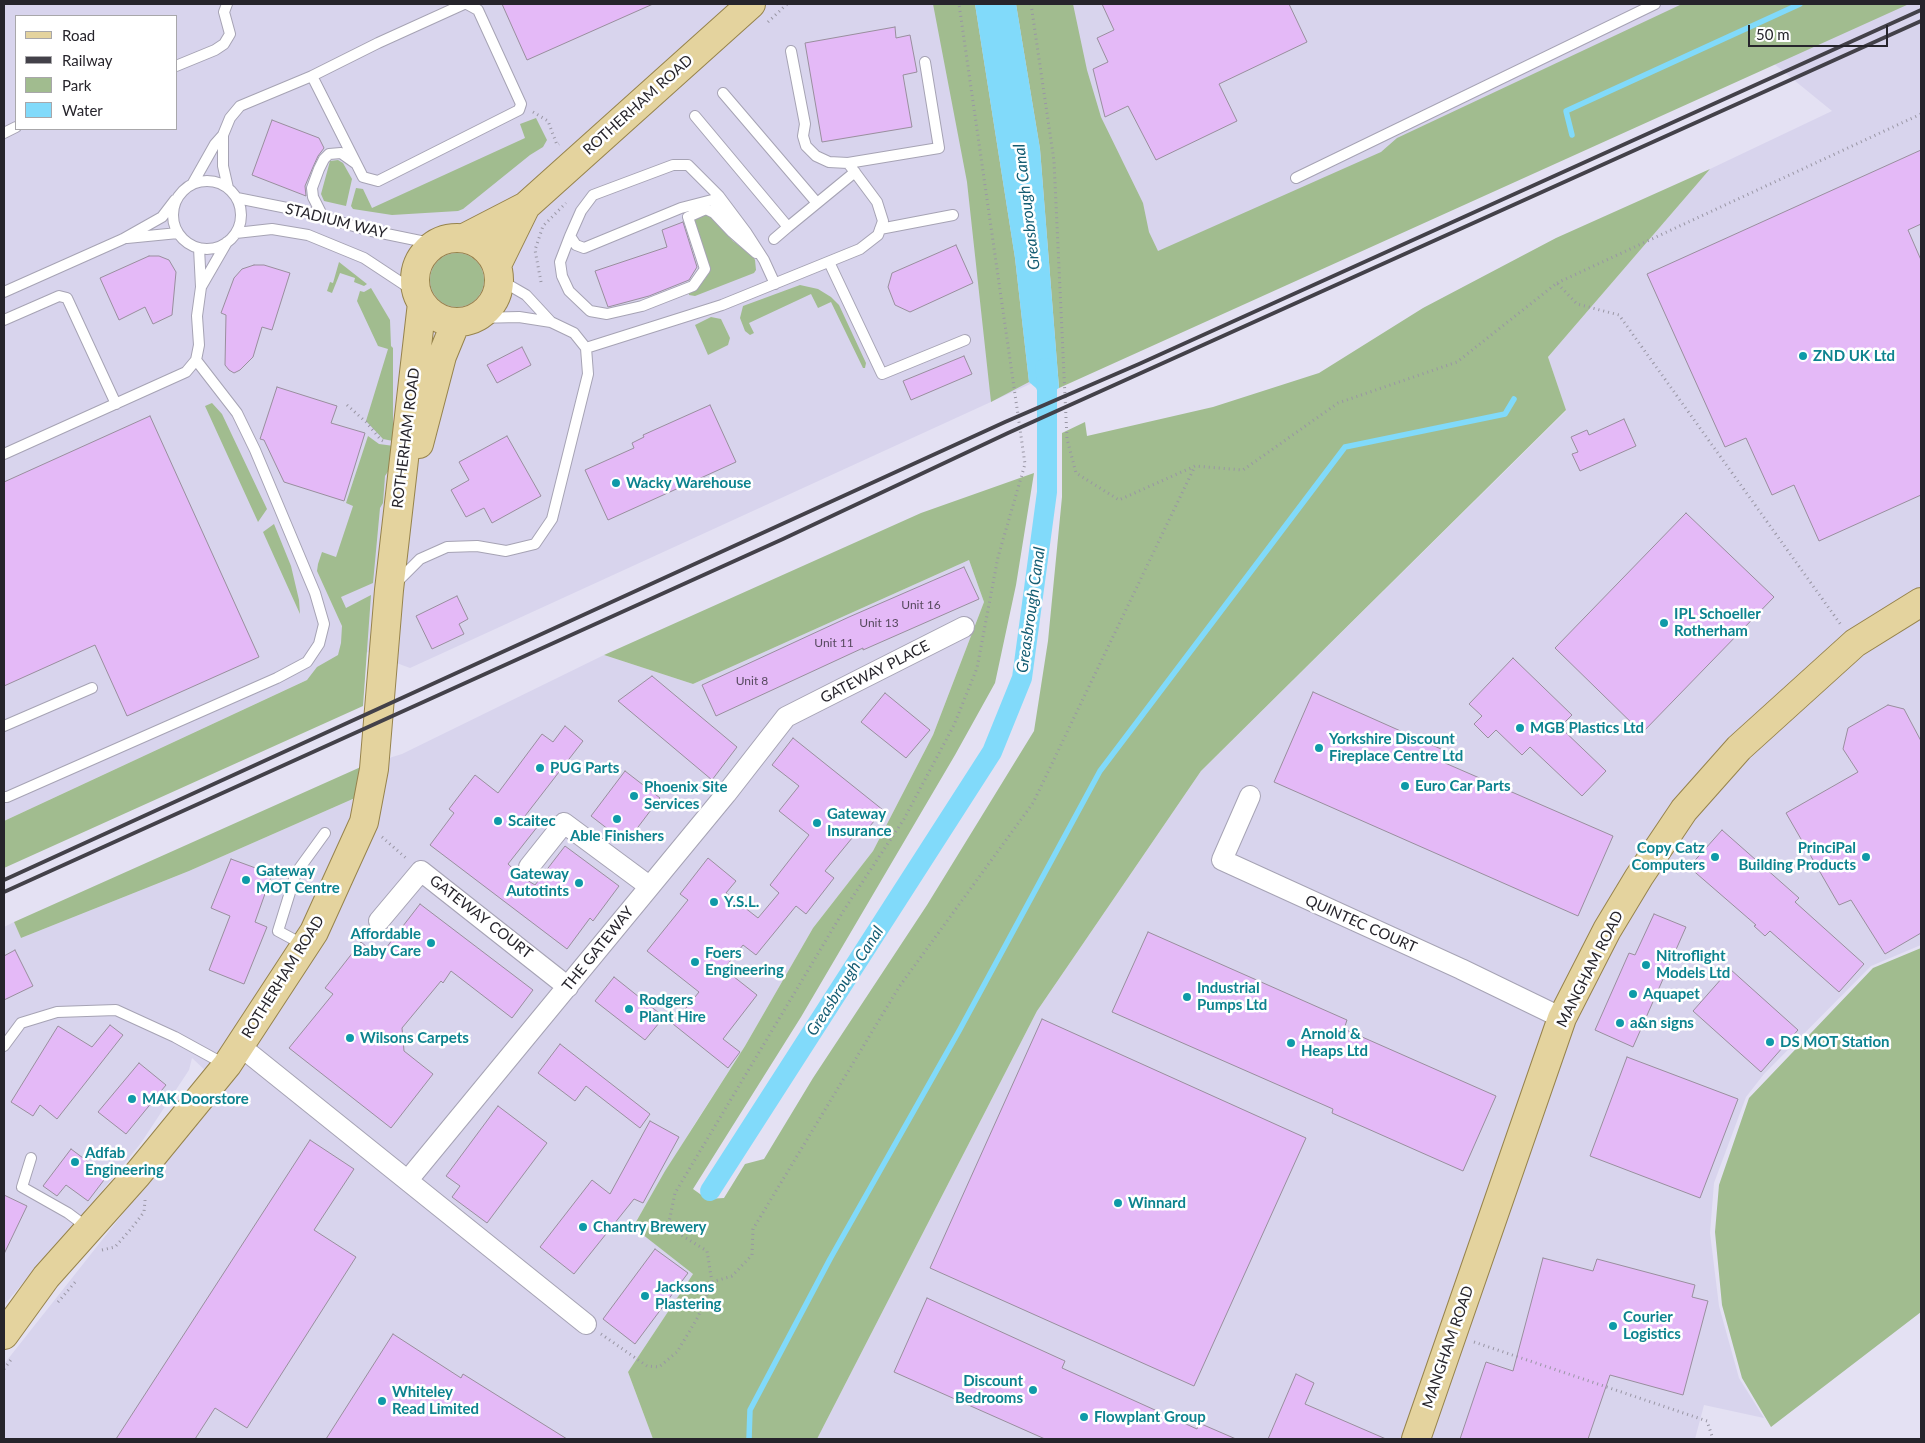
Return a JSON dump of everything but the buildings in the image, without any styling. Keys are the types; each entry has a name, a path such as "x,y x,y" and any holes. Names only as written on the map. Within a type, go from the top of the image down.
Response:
{"main road":[{"name":"ROTHERHAM ROAD","path":"4,1335 46,1277 137,1175 234,1056 305,946 322,915 364,822 374,770 393,544 405,446 419,298 415,279 418,265 425,253 435,244 454,238 464,238 526,206 758,14"},
{"name":"ROTHERHAM ROAD","path":"393,544 442,356 466,320 486,312 493,303 498,292 498,272 526,206"},
{"path":"464,238 478,243 489,252 498,272"},
{"path":"419,298 431,313 442,320 466,320"},
{"name":"MANGHAM ROAD","path":"1416,1439 1562,1018 1607,930 1684,810 1739,748 1855,644 1921,602"}],"street":[{"name":"GATEWAY PLACE","path":"786,717 964,627"},
{"name":"THE GATEWAY","path":"408,1180 726,794 786,717"},
{"name":"QUINTEC COURT","path":"1250,796 1222,860 1462,969 1562,1018"},
{"path":"529,867 564,824 649,886"},
{"name":"GATEWAY COURT","path":"379,921 421,871 568,987"},
{"path":"234,1056 408,1180 586,1324"}],"lane":[{"path":"178,65 215,50 224,44 230,34 224,12 227,4"},
{"path":"4,292 123,239 162,217 177,197 193,183 215,144 223,135 230,118 240,106 312,76 449,9 466,4 478,10 521,104 519,110 378,181 363,177 312,76"},
{"path":"1296,178 1655,4"},
{"path":"791,51 805,124 803,136 806,146 816,156 829,162 848,163 939,148 925,62"},
{"path":"723,93 817,203"},
{"path":"695,116 788,227"},
{"path":"223,135 223,166 228,188"},
{"path":"322,217 313,197 312,188 324,159 328,154 341,153 357,166"},
{"path":"586,348 722,305 860,249 878,235 883,221 877,202 848,163"},
{"path":"764,260 732,232 714,213 706,209 688,218 705,269 693,286 642,306 607,314 590,311 569,291 562,276 560,262 581,211 594,195 673,165 688,165 719,196 746,232 764,260 775,284"},
{"path":"774,239 855,172"},
{"path":"193,183 211,181 228,188 237,198 241,214 236,233 227,242 201,287"},
{"path":"177,197 173,218 178,233 185,241 199,248 215,248 227,242"},
{"name":"STADIUM WAY","path":"237,198 307,212 367,230 435,244"},
{"path":"570,236 576,245 584,248 681,208 712,200 746,232"},
{"path":"880,230 953,215"},
{"name":"STADIUM WAY","path":"236,233 272,229 308,235 364,258 419,298"},
{"path":"123,239 178,233"},
{"path":"4,454 186,372 196,360 200,345 197,316 201,287 199,248"},
{"path":"829,262 882,374 965,340"},
{"path":"498,272 526,295 551,322"},
{"path":"4,320 59,296 67,298 116,404"},
{"path":"389,590 420,559 447,547 477,546 506,551 535,544 552,519 588,374 586,348 574,333 551,322 519,317 466,320"},
{"path":"4,797 278,678 307,662 319,644 324,624 315,593 255,450 237,413 196,360"},
{"path":"4,726 92,688"},
{"path":"305,946 278,931 296,873 325,833"},
{"path":"4,1046 21,1023 57,1012 116,1010 175,1037 234,1056"},
{"path":"31,1158 22,1187 68,1212 89,1229"}],"path":[{"path":"758,14 787,4"},
{"path":"586,1324 647,1366 659,1367 677,1352 690,1331 698,1317 712,1282 706,1251 668,1227 676,1193 839,918 904,819 954,725 977,668 998,558 1025,464 959,4"},
{"path":"1031,4 1054,161 1067,439 1076,474 1119,500 1195,466 1243,470 1338,403 1456,362 1556,283 1921,114"},
{"path":"521,104 548,121 557,146 564,140"},
{"path":"540,282 534,250 543,226 567,202"},
{"path":"1556,283 1577,304 1619,315 1855,644"},
{"path":"347,405 366,422 381,440 405,446"},
{"path":"712,1282 732,1276 752,1255 754,1229 899,987 1033,802 1195,466"},
{"path":"364,822 421,871"},
{"path":"1452,1335 1707,1421 1714,1439"}],"shaded area":[{"path":"4,4 1921,4 1921,945 1871,966 1764,1074 1746,1097 1714,1183 1710,1233 1719,1306 1739,1378 1764,1418 1704,1405 1695,1439 817,1439 1037,1011 1201,771 1566,411 1548,357 1710,169 1832,111 1703,6 1552,145 410,668 367,652 4,821"},
{"path":"969,560 984,602 933,735 873,851 813,928 745,1046 694,1125 633,1226 693,1274 628,1372 653,1439 4,1439 4,1364 223,1087 192,1058 189,1070 141,1143 89,1207 4,1305 4,927 14,922 21,938 189,871 355,798 363,766 402,754 604,655 693,684"}],"green space":[{"path":"933,4 975,4 1015,258 1029,382 991,402 967,182"},
{"path":"1016,4 1073,4 1087,70 1101,117 1143,203 1149,232 1158,251 1381,152 1397,138 1682,4 1909,4 1059,388 1040,149"},
{"path":"536,118 547,140 543,147 530,155 463,209 458,211 392,215 353,209 351,206 356,188 363,189 372,208 525,138 520,124"},
{"path":"338,160 343,163 352,179 346,206 324,201 321,194 330,161"},
{"path":"1710,169 1548,357 1566,410 1201,771 1037,1011 817,1439 653,1439 628,1372 693,1274 633,1227 665,1171 745,1046 813,928 873,851 933,735 984,602 969,560 693,684 604,655 921,513 1034,473 1016,585 995,683 955,755 801,1017 693,1189 707,1199 724,1198 745,1164 764,1159 813,1078 927,905 1034,731 1048,641 1062,497 1062,433 1085,422 1087,436 1213,407 1319,373 1423,308 1556,238"},
{"path":"708,212 733,241 753,256 756,270 754,273 695,296 689,295 689,292 705,279 708,273 694,218"},
{"path":"457,253 467,255 476,261 482,270 484,280 482,290 476,299 467,305 457,307 447,305 438,299 432,290 430,280 432,270 438,261 447,255"},
{"path":"339,262 367,284 364,286 354,282 355,278 340,273 332,293 327,291 330,282 333,283"},
{"path":"800,285 818,289 831,297 839,305 866,363 865,368 863,368 831,302 818,308 811,294 749,323 754,333 750,335 745,331 740,318 743,306"},
{"path":"371,288 390,320 391,346 393,348 393,441 383,439 366,421 388,349 378,346 357,301 360,291 364,292"},
{"path":"711,317 721,319 730,338 728,345 708,355 695,325"},
{"path":"212,403 222,414 267,509 258,522 205,406"},
{"path":"368,436 379,444 394,446 389,470 385,476 383,503 380,508 373,583 341,597 346,608 371,595 363,706 4,868 4,821 307,680 317,667 338,655 342,626 317,571 322,552 336,557 353,506 346,503"},
{"path":"274,524 291,566 299,600 300,614 263,532"},
{"path":"363,766 355,798 189,871 21,938 14,922"},
{"path":"1921,948 1921,1312 1771,1427 1742,1378 1722,1305 1715,1232 1719,1185 1749,1098 1873,968"}],"water":[{"path":"975,4 1016,4 1040,149 1059,388 1041,399 1036,388 1029,382 1015,258"}],"waterway":[{"path":"1572,135 1566,111 1800,4"},
{"name":"Greasbrough Canal","path":"710,1191 992,752 1022,678 1047,492 1047,384 1045,368"},
{"path":"749,1439 750,1410 830,1259 959,1031 1100,771 1345,447 1505,414 1514,399"}],"railway":[{"path":"4,880 1005,422 1139,364 1921,10"},
{"path":"4,892 783,539 1008,433 1921,21"}],"place":[{"name":"ZND UK Ltd","path":"1803,356"},
{"name":"Wacky Warehouse","path":"616,483"},
{"name":"IPL Schoeller Rotherham","path":"1664,623"},
{"name":"MGB Plastics Ltd","path":"1520,728"},
{"name":"Yorkshire Discount Fireplace Centre Ltd","path":"1319,748"},
{"name":"PUG Parts","path":"540,768"},
{"name":"Euro Car Parts","path":"1405,786"},
{"name":"Phoenix Site Services","path":"634,796"},
{"name":"Able Finishers","path":"617,819"},
{"name":"Scaitec","path":"498,821"},
{"name":"Gateway Insurance","path":"817,823"},
{"name":"Copy Catz Computers","path":"1715,857"},
{"name":"PrinciPal Building Products","path":"1866,857"},
{"name":"Gateway MOT Centre","path":"246,880"},
{"name":"Gateway Autotints","path":"579,883"},
{"name":"Y.S.L.","path":"714,902"},
{"name":"Affordable Baby Care","path":"431,943"},
{"name":"Foers Engineering","path":"695,962"},
{"name":"Nitroflight Models Ltd","path":"1646,965"},
{"name":"Aquapet","path":"1633,994"},
{"name":"Industrial Pumps Ltd","path":"1187,997"},
{"name":"Rodgers Plant Hire","path":"629,1009"},
{"name":"a&n signs","path":"1620,1023"},
{"name":"Wilsons Carpets","path":"350,1038"},
{"name":"DS MOT Station","path":"1770,1042"},
{"name":"Arnold & Heaps Ltd","path":"1291,1043"},
{"name":"MAK Doorstore","path":"132,1099"},
{"name":"Adfab Engineering","path":"75,1162"},
{"name":"Winnard","path":"1118,1203"},
{"name":"Chantry Brewery","path":"583,1227"},
{"name":"Jacksons Plastering","path":"645,1296"},
{"name":"Courier Logistics","path":"1613,1326"},
{"name":"Discount Bedrooms","path":"1033,1390"},
{"name":"Whiteley Read Limited","path":"382,1401"},
{"name":"Flowplant Group","path":"1084,1417"}]}
